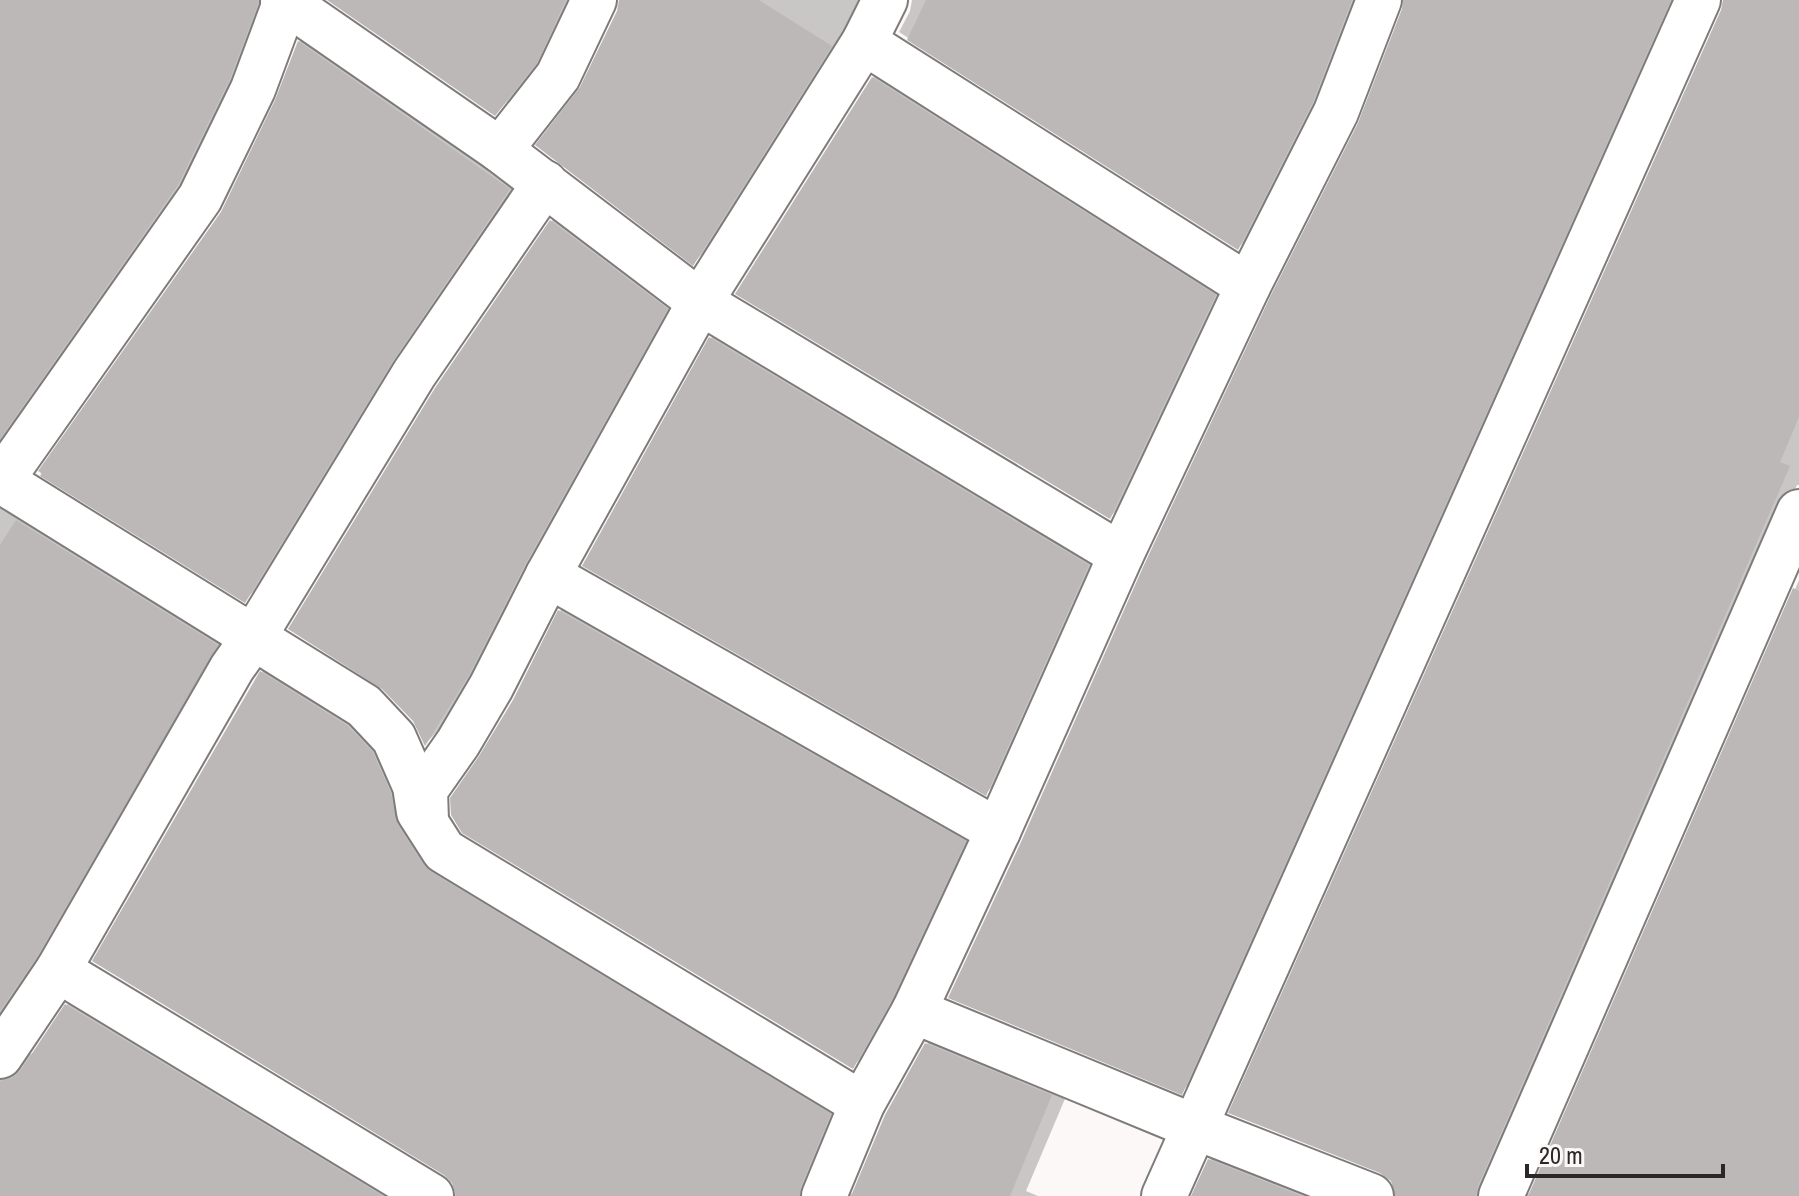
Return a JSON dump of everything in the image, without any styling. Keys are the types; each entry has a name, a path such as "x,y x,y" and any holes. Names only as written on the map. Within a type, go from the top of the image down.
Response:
{"street":[{"path":"862,1104 444,851 419,812 415,786 394,738 364,706 0,481 200,198 253,89 285,0 500,150 700,302 1121,555"},
{"path":"500,150 558,76 594,0"},
{"path":"426,822 425,790 458,743 491,687 548,575 700,302 864,42 885,0"},
{"path":"824,1196 862,1104 914,1011 1121,555 1248,286 1336,112 1377,0"},
{"path":"1164,1196 1698,0"},
{"path":"864,42 1248,286"},
{"path":"0,1056 58,970 232,668 414,374 545,183"},
{"path":"1501,1196 1799,512"},
{"path":"548,575 998,831"},
{"path":"58,970 372,1181 431,1196"},
{"path":"914,1011 1371,1196"}],"building":[{"path":"0,0 259,2 230,79 178,185 0,439"},
{"path":"327,0 566,0 537,63 495,116"},
{"path":"619,0 759,0 832,46 693,266 535,145 580,87 617,11"},
{"path":"926,0 1352,0 1313,102 1238,250 907,40"},
{"path":"1403,0 1671,0 1182,1095 948,998 1144,565 1270,297 1358,123"},
{"path":"1723,0 1799,0 1799,417 1780,462 1790,466 1476,1196 1395,1196 1391,1181 1380,1173 1228,1113"},
{"path":"298,41 510,189 393,361 245,603 40,476 42,473 38,471 221,212 275,100"},
{"path":"872,77 1216,295 1110,519 735,294"},
{"path":"550,220 668,309 526,563 469,675 425,746 413,721 382,689 288,629 435,388"},
{"path":"709,337 1089,565 986,796 582,566"},
{"path":"16,520 218,645 37,957 0,1011 0,545"},
{"path":"1793,588 1799,591 1799,1196 1528,1196"},
{"path":"558,610 966,841 892,1000 853,1069 462,833 451,815 450,798 513,700"},
{"path":"260,671 348,726 373,752 391,793 398,825 431,872 831,1114 801,1186 800,1196 456,1196 452,1183 444,1175 92,961"},
{"path":"65,1004 383,1196 0,1196 0,1081 12,1078 21,1070"},
{"path":"925,1043 1052,1095 1010,1196 851,1196 885,1115"},
{"path":"1208,1159 1302,1196 1191,1196"}]}
